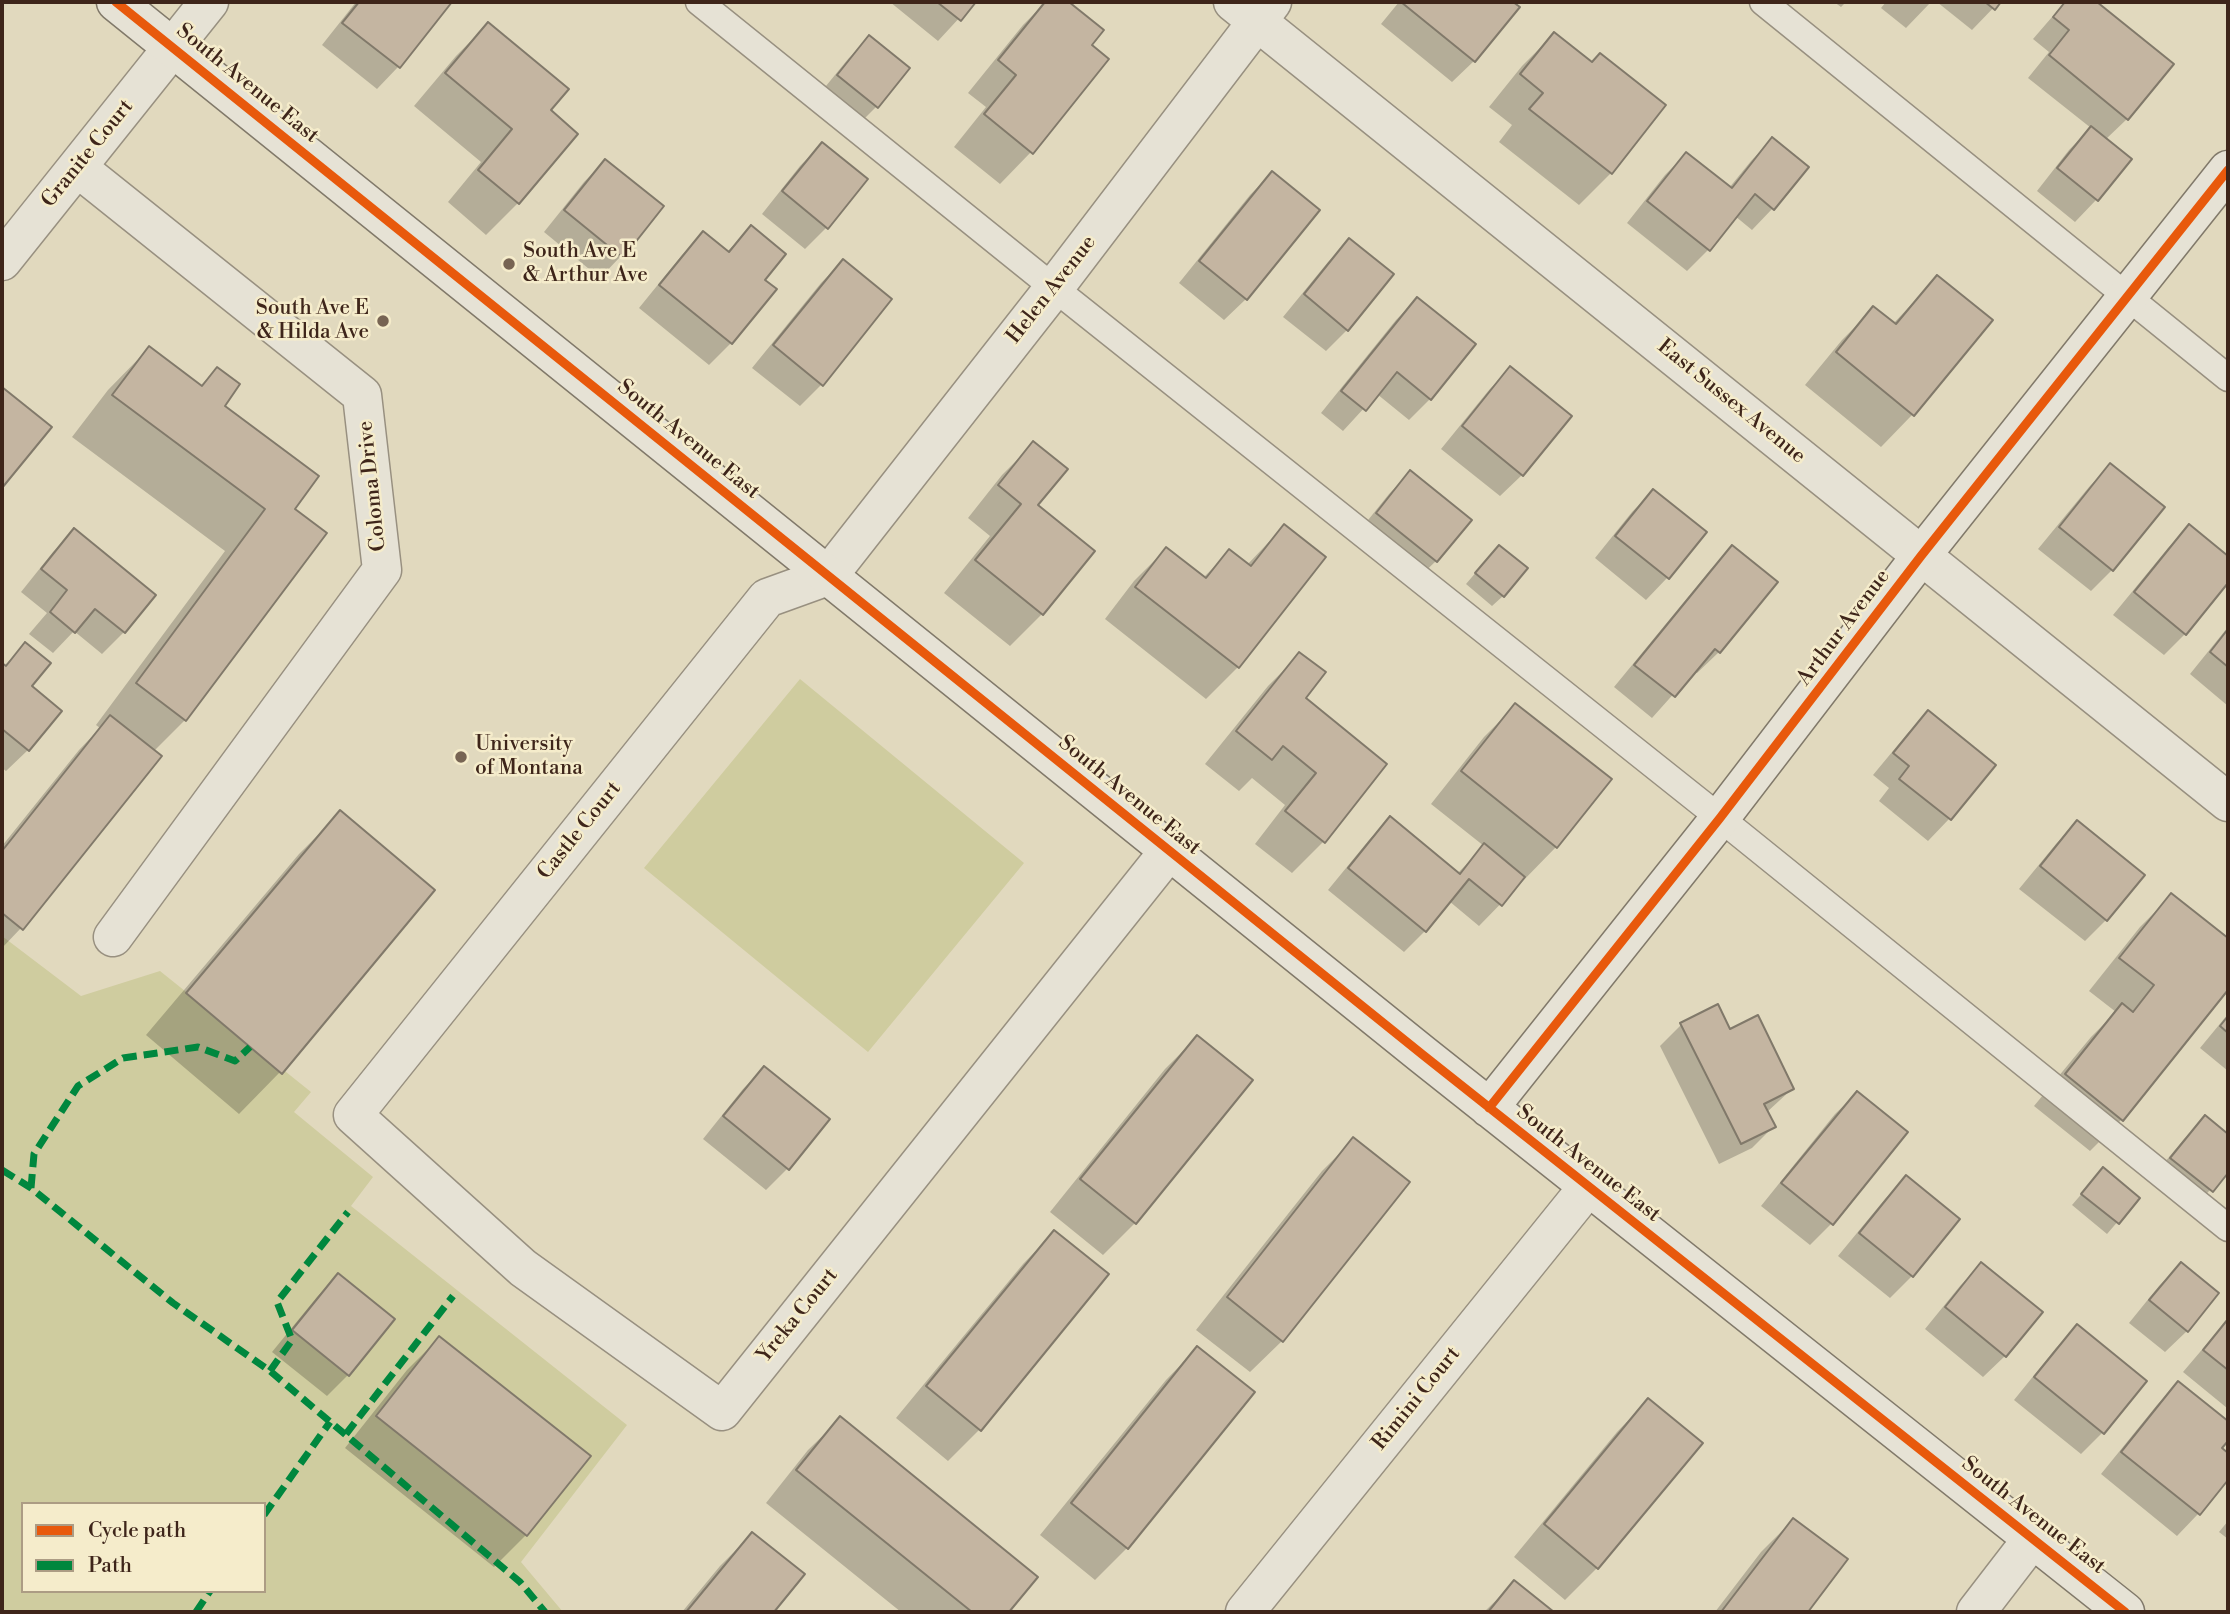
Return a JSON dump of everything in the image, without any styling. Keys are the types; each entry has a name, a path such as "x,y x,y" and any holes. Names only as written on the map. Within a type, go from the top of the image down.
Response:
{"street":[{"name":"South Avenue East","path":"116,2 1489,1108 2126,1612"},
{"name":"Granite Court","path":"2,261 209,2"},
{"name":"Helen Avenue","path":"828,576 1054,288 1254,8"},
{"name":"East Sussex Avenue","path":"1254,8 1921,556 2228,802"},
{"name":"Coloma Drive","path":"78,167 362,395 382,570 113,937"},
{"name":"Arthur Avenue","path":"1489,1108 1720,818 1921,556 2228,170"},
{"name":"Castle Court","path":"354,1115 767,598 828,576"},
{"name":"Yreka Court","path":"354,1115 523,1268 722,1411 1169,851"},
{"name":"Rimini Court","path":"1245,1612 1588,1187"},
{"path":"1976,1612 2033,1538"}],"lane":[{"path":"699,2 2228,1228"},
{"path":"1763,2 2228,378"}],"shaded area":[{"path":"800,679 1024,863 868,1052 644,868"},
{"path":"2,936 81,996 160,971 311,1092 294,1112 373,1177 351,1206 627,1425 521,1562 563,1612 2,1612"}],"building":[{"path":"359,2 452,2 400,68 342,23"},
{"path":"937,2 976,2 961,21"},
{"path":"1045,2 1069,2 1104,30 1092,45 1109,59 1033,154 984,114 1016,75 998,60"},
{"path":"1401,2 1513,2 1520,7 1475,62"},
{"path":"1985,2 2001,2 1995,10"},
{"path":"2065,2 2097,2 2174,64 2128,120 2049,55 2069,30 2053,17"},
{"path":"488,22 569,89 551,110 578,134 519,204 478,170 512,129 445,73"},
{"path":"1554,32 1592,62 1600,53 1666,105 1612,174 1529,109 1543,93 1520,74"},
{"path":"869,35 910,68 878,108 837,75"},
{"path":"2091,126 2132,159 2098,201 2057,168"},
{"path":"1772,137 1809,167 1774,210 1755,194 1710,251 1647,201 1686,152 1732,188"},
{"path":"822,142 868,179 828,229 782,191"},
{"path":"605,159 664,206 623,258 564,210"},
{"path":"1272,171 1320,210 1247,300 1199,261"},
{"path":"751,225 786,254 765,280 777,289 732,344 659,285 703,231 729,252"},
{"path":"1349,238 1394,274 1348,331 1304,294"},
{"path":"843,259 892,299 823,386 773,345"},
{"path":"1937,275 1993,320 1914,416 1836,352 1873,306 1896,324"},
{"path":"1417,297 1476,344 1431,400 1397,372 1366,411 1341,391"},
{"path":"149,346 202,386 217,367 240,384 225,406 319,476 295,509 327,533 186,721 136,683 265,509 112,395"},
{"path":"1510,366 1572,416 1523,476 1462,426"},
{"path":"2,387 52,427 2,488"},
{"path":"1033,441 1068,469 1038,505 1095,551 1043,615 975,560 1021,504 998,485"},
{"path":"2110,463 2165,507 2113,571 2059,527"},
{"path":"1410,470 1472,520 1437,562 1376,513"},
{"path":"1653,489 1707,532 1669,579 1615,536"},
{"path":"1284,524 1326,557 1239,668 1135,587 1166,547 1206,578 1229,549 1251,566"},
{"path":"2189,524 2228,556 2228,583 2186,635 2134,592"},
{"path":"74,528 156,595 125,633 95,609 75,633 50,612 67,590 41,569"},
{"path":"1499,545 1528,568 1504,597 1475,573"},
{"path":"1732,545 1778,582 1720,653 1715,649 1675,697 1634,665"},
{"path":"2228,629 2228,667 2210,652"},
{"path":"25,642 51,663 32,686 62,711 29,751 2,729 2,663 6,666"},
{"path":"1299,652 1326,672 1306,698 1387,764 1325,843 1285,811 1316,773 1283,746 1272,760 1236,731"},
{"path":"1515,703 1612,779 1557,848 1461,771"},
{"path":"1928,710 1996,765 1951,820 1899,779 1909,766 1893,753"},
{"path":"110,715 162,756 23,930 2,913 2,851"},
{"path":"340,810 435,890 282,1074 186,993"},
{"path":"1390,816 1460,874 1484,843 1525,877 1502,906 1469,879 1426,932 1348,868"},
{"path":"2077,820 2145,875 2107,921 2040,866"},
{"path":"2171,893 2228,938 2228,990 2123,1121 2065,1074 2122,1003 2133,1012 2154,985 2119,958"},
{"path":"1718,1004 1730,1029 1758,1015 1794,1089 1764,1104 1776,1127 1741,1144 1680,1023"},
{"path":"2228,1016 2228,1033 2220,1026"},
{"path":"1197,1035 1253,1080 1136,1224 1080,1179"},
{"path":"764,1066 830,1119 789,1170 723,1116"},
{"path":"1857,1091 1908,1132 1833,1225 1781,1183"},
{"path":"2205,1115 2228,1134 2228,1173 2213,1192 2170,1158"},
{"path":"1353,1137 1410,1182 1283,1342 1227,1297"},
{"path":"2103,1167 2140,1198 2119,1224 2081,1194"},
{"path":"1906,1175 1960,1219 1913,1277 1859,1233"},
{"path":"1054,1230 1109,1274 981,1431 926,1386"},
{"path":"1981,1262 2043,1312 2006,1357 1945,1307"},
{"path":"2181,1262 2219,1293 2188,1332 2149,1300"},
{"path":"338,1273 395,1319 349,1376 292,1330"},
{"path":"2228,1319 2228,1370 2203,1350"},
{"path":"2077,1324 2147,1381 2104,1434 2034,1377"},
{"path":"439,1336 591,1456 527,1536 376,1416"},
{"path":"1197,1346 1255,1392 1128,1549 1071,1503"},
{"path":"2178,1381 2228,1421 2228,1441 2222,1448 2228,1453 2228,1480 2200,1515 2121,1452"},
{"path":"1648,1398 1703,1443 1598,1569 1544,1524"},
{"path":"840,1416 1038,1577 1009,1612 972,1612 796,1470"},
{"path":"1793,1518 1848,1559 1808,1612 1721,1612"},
{"path":"752,1532 805,1574 774,1612 686,1612"},
{"path":"1514,1580 1554,1612 1488,1612"}],"marked path":[{"path":"31,1188 34,1154 78,1086 123,1058 198,1047 235,1061 250,1047"},
{"path":"2,1170 31,1188 173,1303 270,1371 520,1582 545,1612"},
{"path":"270,1371 292,1340 277,1302 348,1212"},
{"path":"346,1434 453,1296"},
{"path":"266,1512 330,1422"},
{"path":"196,1612 209,1593"}],"cycle path":[{"path":"116,2 1423,1055 2125,1612"},
{"path":"1489,1108 1720,818 1921,556 2228,170"}],"place":[{"name":"South Ave E & Arthur Ave","path":"509,264"},
{"name":"South Ave E & Hilda Ave","path":"383,321"},
{"name":"University of Montana","path":"461,757"}]}
